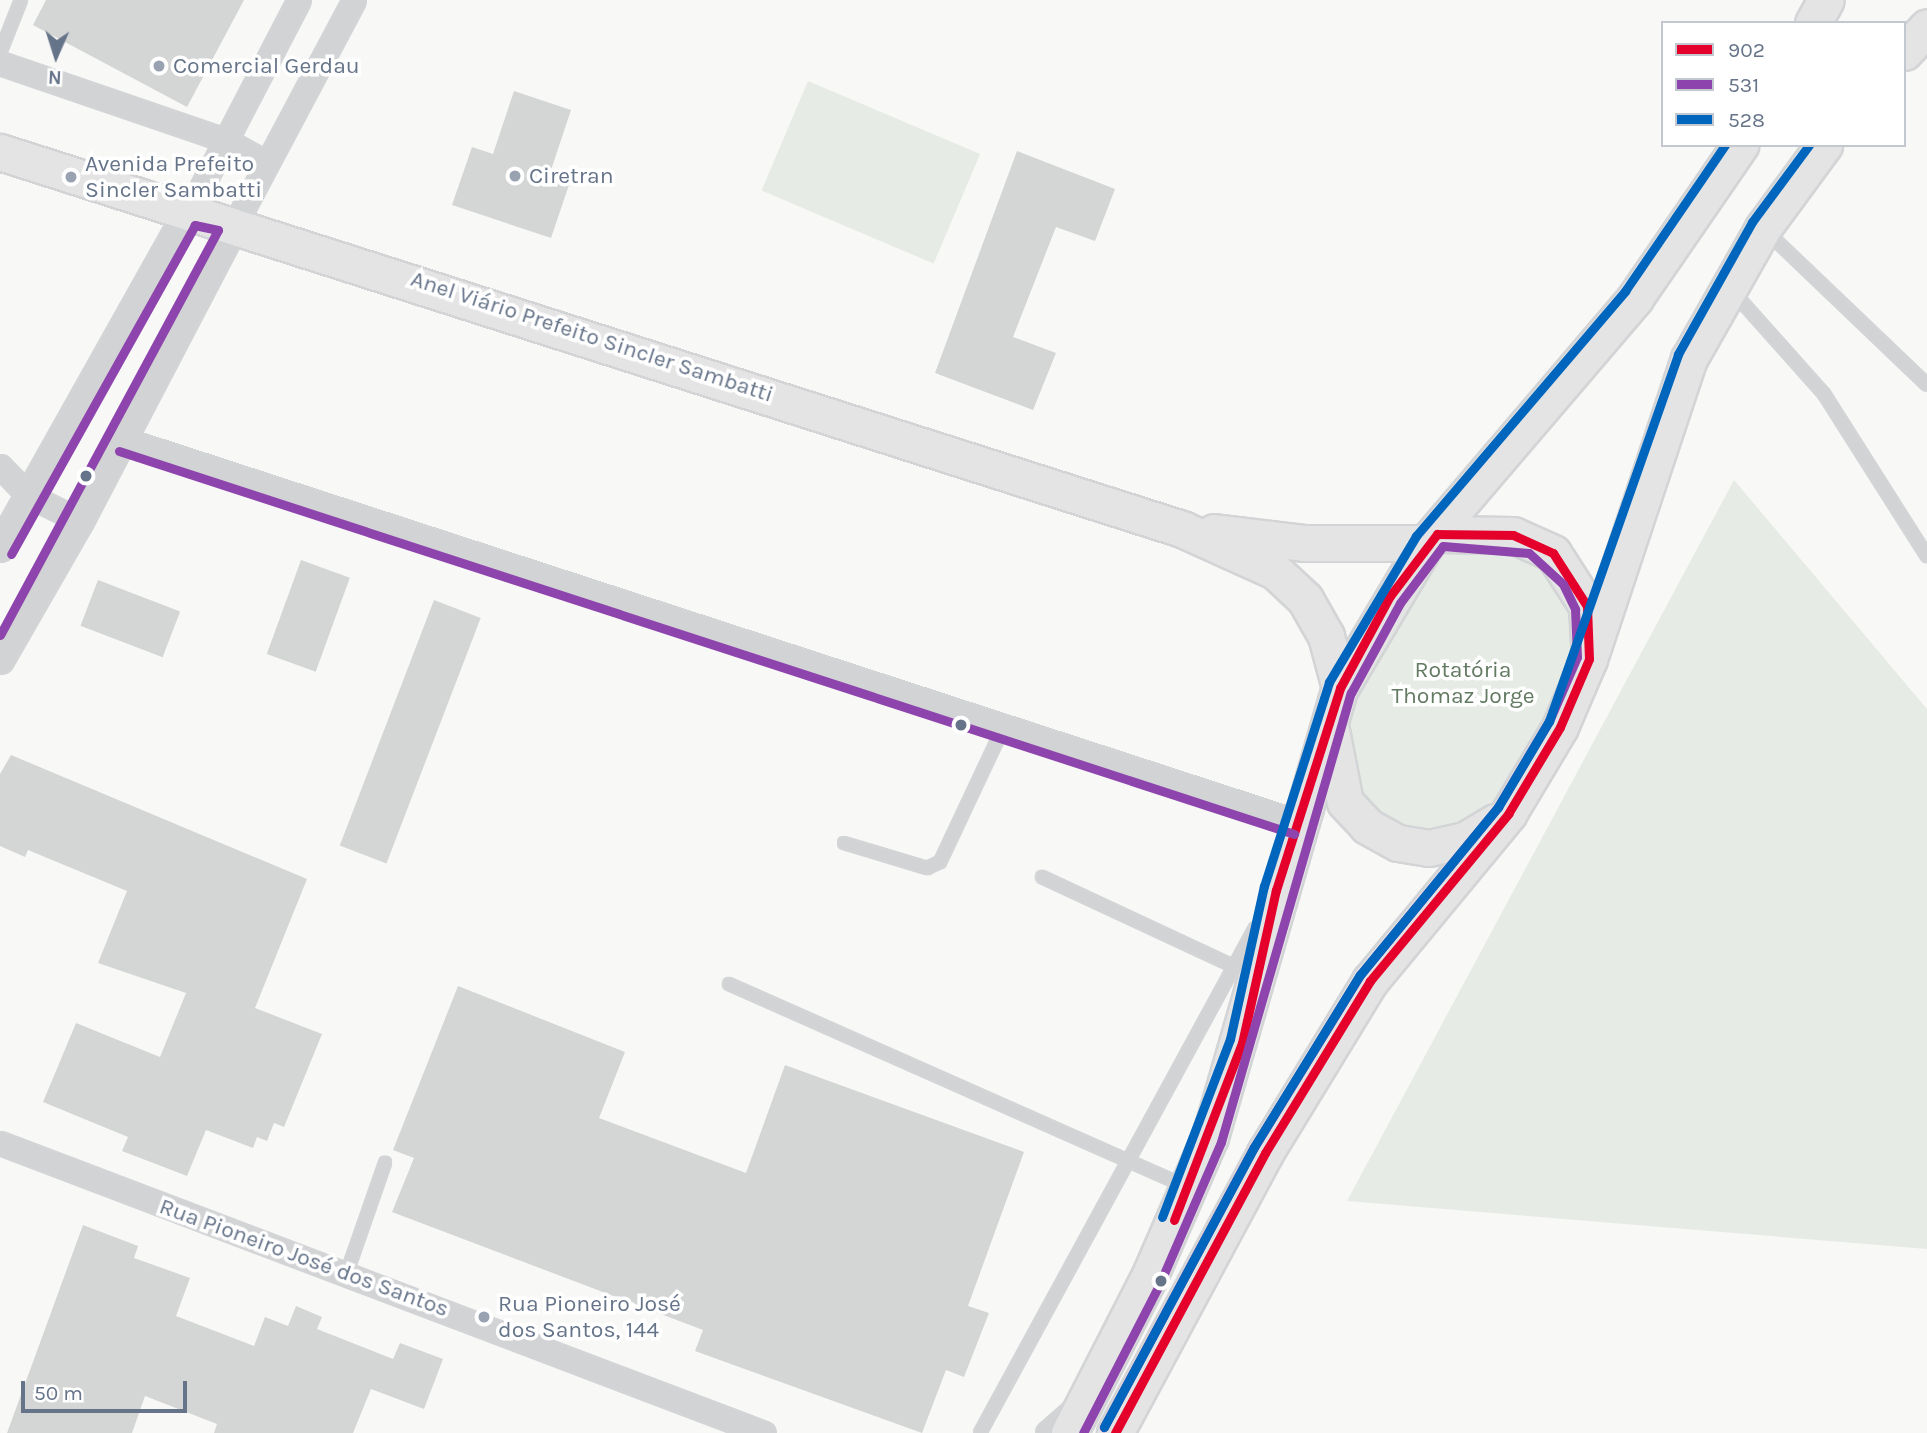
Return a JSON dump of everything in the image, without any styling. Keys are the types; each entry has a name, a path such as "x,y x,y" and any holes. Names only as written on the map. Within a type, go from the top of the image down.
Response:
{"highway":[{"path":"1814,21 1826,0"},
{"path":"1906,50 1927,27"},
{"path":"1069,1433 1188,1187 1242,1043 1245,972 1276,890 1335,702 1390,596 1432,539 1635,298 1739,147"},
{"path":"1115,1433 1265,1153 1370,981 1508,814 1560,727 1589,659 1689,359 1728,285 1763,228 1823,147"},
{"name":"Anel Viário Prefeito Sincler Sambatti","path":"0,152 189,211 236,222 1182,529 1275,571 1305,599 1326,636 1335,702 1332,758 1345,802 1377,832 1429,848 1465,840 1508,814"},
{"name":"Anel Viário Prefeito Sincler Sambatti","path":"1182,529 1305,543 1513,535 1553,553 1587,606 1589,659"}],"street":[{"path":"0,548 189,211 299,0"},
{"path":"0,660 80,521 265,162 354,0"},
{"path":"0,63 225,140 265,162"},
{"path":"123,439 1298,822"},
{"path":"0,466 28,495 80,521"},
{"name":"Rua Pioneiro José dos Santos","path":"0,1143 764,1433"},
{"path":"1047,1433 1090,1394"}],"lane":[{"path":"0,53 21,0"},
{"path":"1763,228 1927,386"},
{"path":"1728,285 1824,394 1927,556"},
{"path":"844,844 927,868 940,862 1004,726"},
{"path":"980,1433 1127,1164 1245,972 1042,877"},
{"path":"729,984 1127,1164 1188,1187"},
{"path":"346,1275 385,1163"}],"green space":[{"path":"808,81 980,154 934,264 762,191"},
{"path":"1734,480 1927,709 1927,1249 1347,1201"},
{"name":"Rotatória Thomaz Jorge","path":"1513,535 1587,606 1560,727 1465,840 1367,826 1340,688 1426,543"}],"building":[{"name":"Comercial Gerdau","path":"46,0 244,0 187,107 33,25"},
{"path":"514,91 571,110 550,173 571,179 551,238 452,205 472,147 493,154"},
{"path":"1017,151 1115,189 1095,241 1056,227 1013,337 1056,353 1033,410 935,373"},
{"path":"301,560 350,578 316,672 267,654"},
{"path":"98,580 180,612 163,657 80,626"},
{"path":"434,600 481,618 386,863 340,846"},
{"path":"11,755 307,879 255,1008 322,1034 284,1127 274,1123 267,1141 257,1137 253,1148 206,1130 187,1176 122,1151 128,1137 43,1102 76,1023 160,1057 186,993 98,963 127,891 28,850 25,857 0,846 0,774"},
{"path":"458,986 625,1052 599,1118 746,1173 785,1065 1024,1152 968,1306 989,1313 964,1377 946,1370 922,1433 695,1351 703,1330 392,1212 414,1158 393,1150"},
{"path":"83,1225 138,1246 134,1258 190,1278 176,1316 254,1346 265,1317 288,1326 296,1306 322,1317 317,1329 393,1359 400,1343 443,1359 424,1409 371,1389 353,1433 214,1433 217,1424 145,1396 132,1433 7,1433"}],"transit line":[{"name":"528","path":"1162,1217 1230,1039 1264,886 1329,682 1416,536 1625,291 1724,147"},
{"name":"528","path":"1104,1427 1254,1147 1360,975 1498,807 1549,721 1678,354 1752,222 1808,147"},
{"name":"531","path":"0,635 218,230 195,225 11,554"},
{"name":"531","path":"119,451 1294,834"},
{"name":"902","path":"1174,1220 1242,1043 1276,890 1340,688 1390,596 1437,534"},
{"name":"902","path":"1115,1433 1265,1153 1370,981 1508,814 1560,727 1589,659 1587,606 1553,553 1513,535 1437,534"},
{"name":"531","path":"1083,1433 1160,1283 1221,1142 1351,693 1400,603 1443,546 1529,553 1563,584 1575,609 1577,657 1549,721 1498,807 1360,975 1254,1147 1104,1427"}],"place":[{"name":"Comercial Gerdau","path":"159,66"},
{"name":"Ciretran","path":"515,176"},
{"name":"Avenida Prefeito Sincler Sambatti","path":"71,177"},
{"name":"Rua Pioneiro José dos Santos, 144","path":"484,1317"}]}
